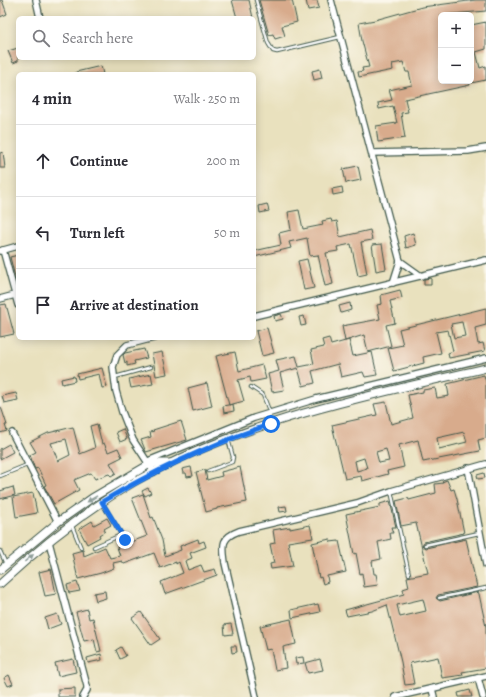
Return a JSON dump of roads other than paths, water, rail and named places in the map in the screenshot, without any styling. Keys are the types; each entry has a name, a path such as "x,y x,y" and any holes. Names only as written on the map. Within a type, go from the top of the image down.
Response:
{"main road":[{"path":"0,584 23,562 70,524 135,482 171,463 228,439 312,411 412,385 486,368"},
{"path":"0,570 58,522 92,498 149,463 171,463"}],"street":[{"path":"36,0 40,16"},
{"path":"331,0 400,261 393,283"},
{"path":"372,153 468,151 486,148"},
{"path":"16,246 1,250 16,298"},
{"path":"256,316 486,260"},
{"path":"400,261 421,276"},
{"path":"0,299 15,295"},
{"path":"143,340 127,345 117,354 113,367 116,391 130,433 154,472"},
{"path":"149,463 233,426 270,413 316,399 486,358"},
{"path":"472,361 475,371"},
{"path":"12,433 58,522"},
{"path":"256,697 225,563 223,549 224,540 230,534 239,531 357,503 391,491 486,464"},
{"path":"468,468 486,566"},
{"path":"49,542 87,686 87,690 83,697"},
{"path":"395,697 486,676"},
{"path":"478,678 483,697"},
{"path":"432,689 434,697"}],"lane":[{"path":"256,0 268,43 273,51 277,52 340,37"},
{"path":"114,377 151,367"},
{"path":"251,387 263,395 270,413"},
{"path":"208,471 232,462 233,457 228,439"},
{"path":"0,476 28,464"},
{"path":"391,491 409,574"},
{"path":"102,502 125,540"},
{"path":"70,524 81,548"},
{"path":"425,545 480,533"},
{"path":"94,547 121,535"},
{"path":"0,552 7,564"},
{"path":"440,598 486,588"}]}
